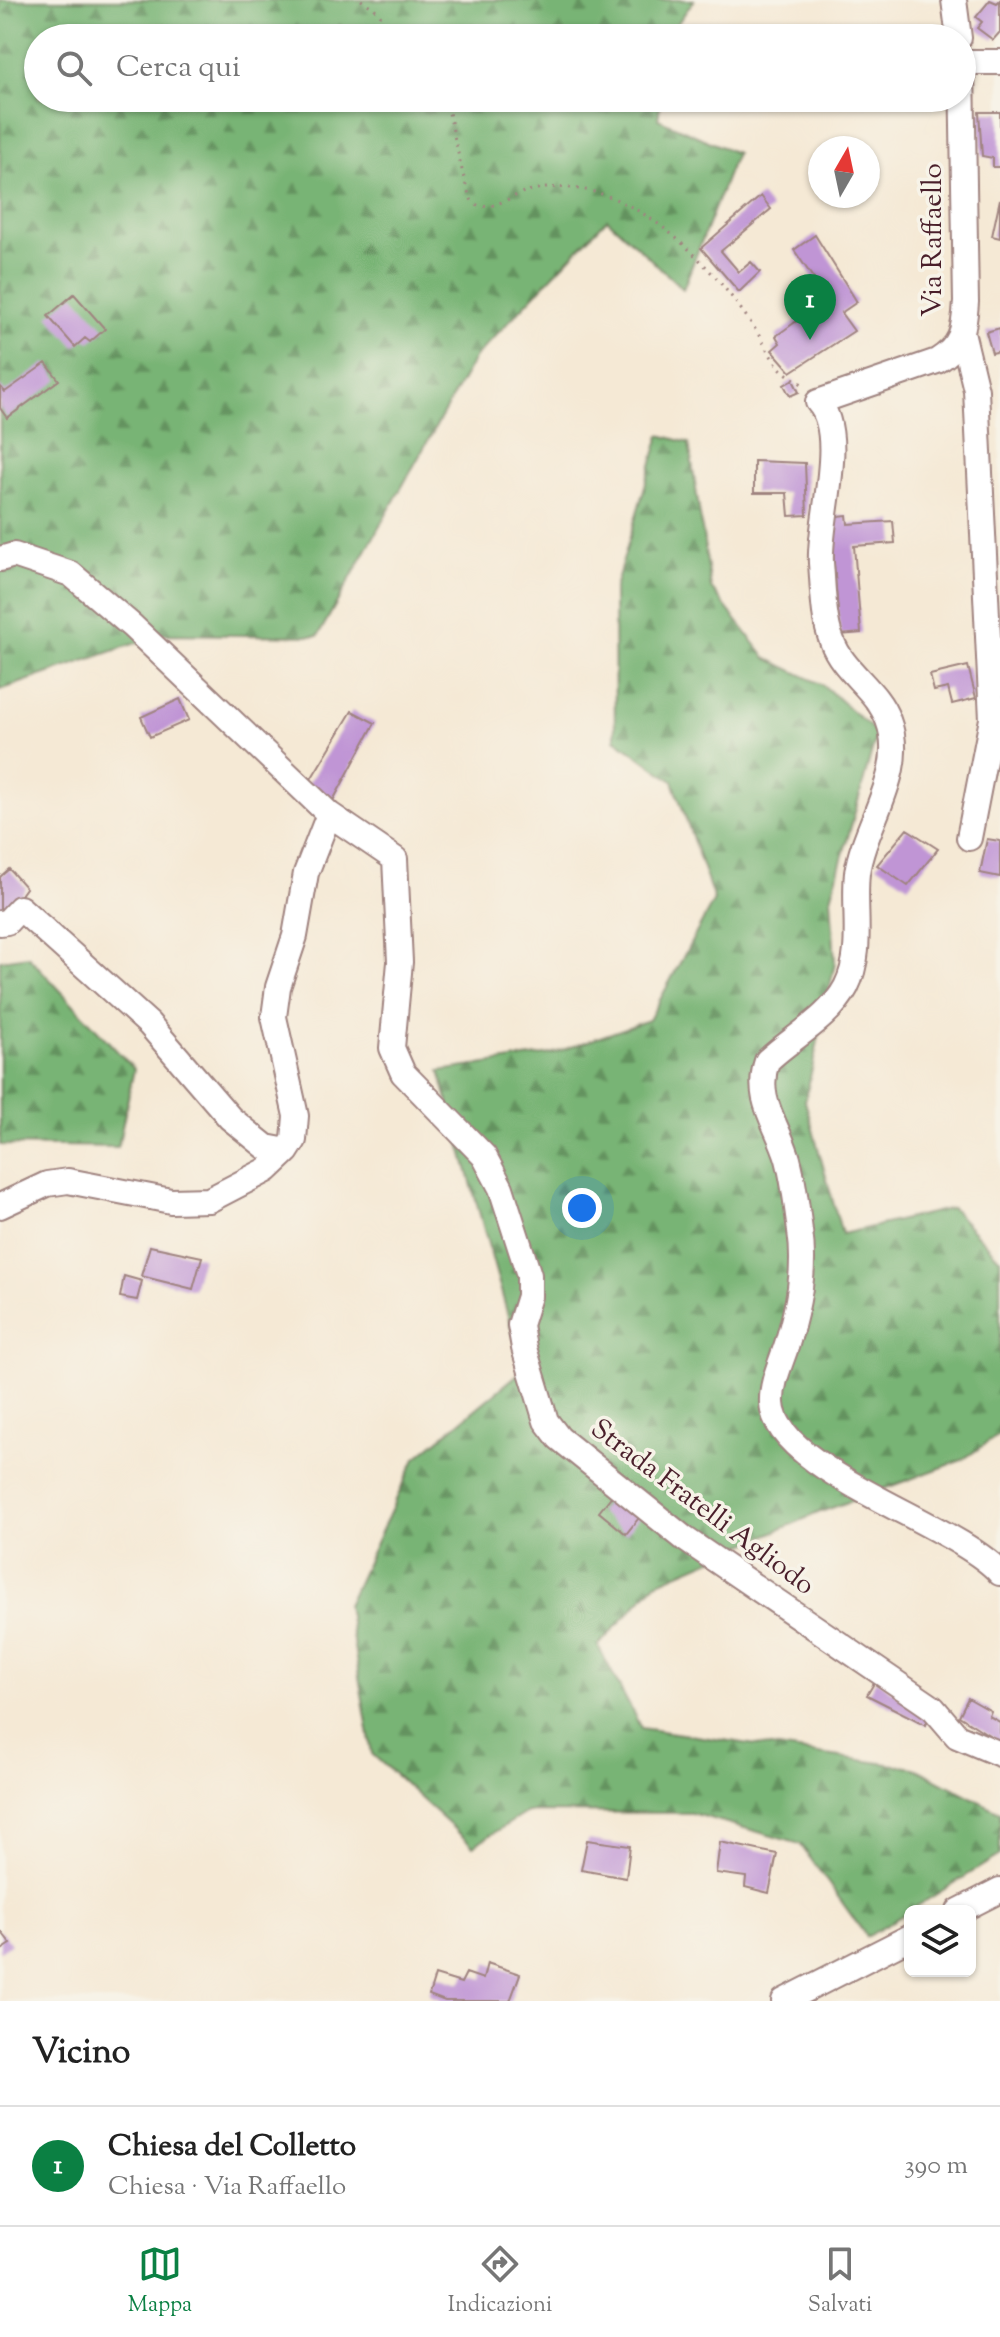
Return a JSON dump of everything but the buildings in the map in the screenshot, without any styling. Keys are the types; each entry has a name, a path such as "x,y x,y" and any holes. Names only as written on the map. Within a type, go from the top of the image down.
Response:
{"street":[{"path":"954,0 957,24"},
{"path":"976,63 1000,62"},
{"name":"Via Raffaello","path":"822,406 937,361 953,351 963,336 966,302 963,112"},
{"path":"963,336 976,390 992,719 969,838"},
{"path":"822,406 830,442 821,560 831,641 874,694 889,720 892,761 859,866 855,963 846,987 826,1013 767,1061 763,1072 761,1091 788,1160 802,1244 797,1310 774,1385 772,1405 778,1425 803,1451 851,1484 961,1542 1000,1573"},
{"path":"0,559 14,555 71,574 132,626 329,814 306,873 295,936 278,987 274,1017 290,1076 296,1116 294,1140 287,1151 267,1170 209,1200 171,1201 68,1181 47,1184 0,1206"},
{"name":"Strada Fratelli Agliodo","path":"329,814 395,859 400,962 392,1048 403,1073 484,1156 501,1188 529,1275 529,1296 520,1325 546,1421 559,1438 685,1539 933,1708 957,1736 1000,1754"},
{"path":"0,923 7,922 20,908 149,1024 230,1118 266,1147 287,1151"},
{"path":"971,1905 1000,1890"},
{"path":"784,2001 904,1940"}],"path":[{"path":"361,0 374,8 388,24"},
{"path":"449,112 460,149 465,190 471,201 479,206 494,204 549,187 585,190 613,198 646,216 674,234 718,280 781,369 822,406"}],"green space":[{"path":"0,0 694,0 677,24 24,24 24,112 659,112 658,119 736,153 683,289 607,219 475,357 318,636 162,634 0,690"},
{"path":"660,435 689,443 711,588 766,658 823,685 877,733 831,898 835,963 805,1101 842,1234 952,1208 1000,1259 1000,1434 962,1460 818,1513 656,1583 598,1646 641,1728 915,1768 1000,1812 1000,1855 919,1905 904,1905 904,1914 867,1937 800,1844 692,1813 527,1812 473,1846 372,1754 347,1605 415,1459 523,1370 440,1071 551,1054 649,1020 714,900 673,781 615,739 614,591"},
{"path":"28,956 134,1069 118,1147 0,1145 0,960"}],"place":[{"name":"Chiesa del Colletto","path":"810,340"}]}
